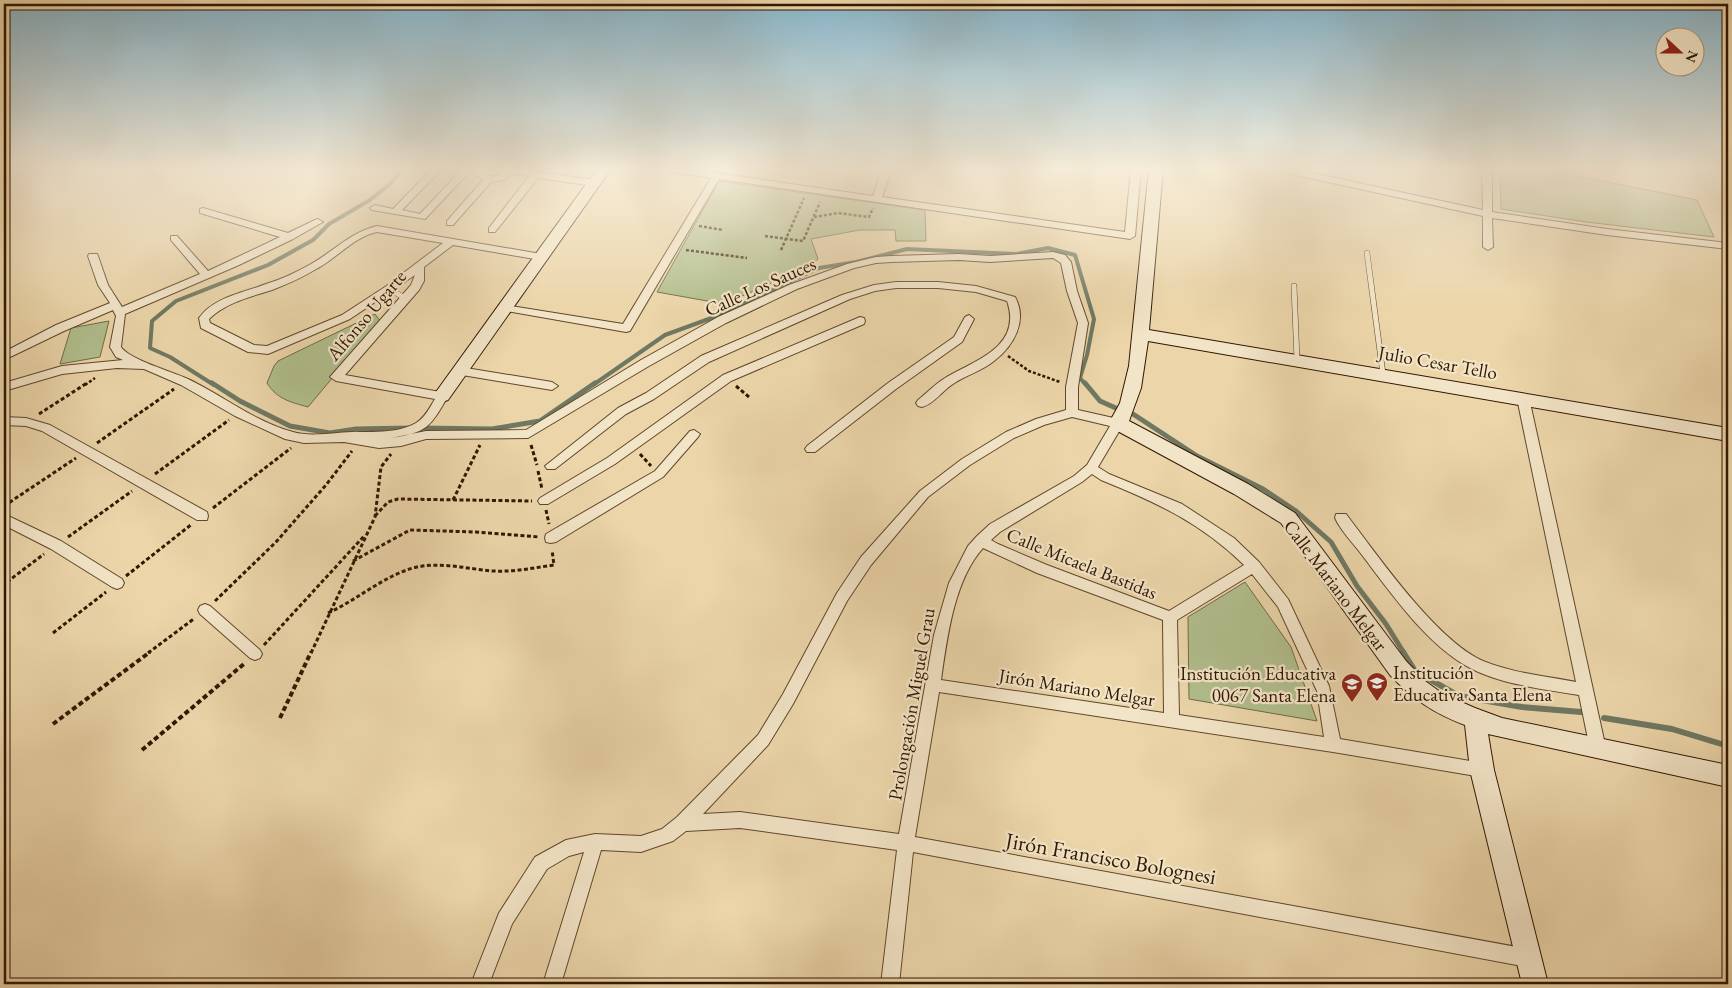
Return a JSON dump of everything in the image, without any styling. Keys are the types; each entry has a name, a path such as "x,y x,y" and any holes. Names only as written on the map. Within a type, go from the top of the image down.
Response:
{"street":[{"path":"214,215 290,237"},
{"path":"412,215 422,217 424,215"},
{"path":"450,223 457,215"},
{"path":"492,230 504,215"},
{"path":"93,256 103,285 121,316 115,347 120,354 185,382 239,413 289,436 304,439 402,433 421,425 432,413 442,396 571,215"},
{"path":"505,308 626,328 693,215"},
{"path":"973,215 1130,236 1132,215"},
{"path":"1152,215 1137,366 1130,396 1123,417 1091,468 1104,477 1178,508 1229,542 1254,566 1283,603 1324,691 1333,745"},
{"path":"1488,215 1488,247"},
{"path":"1495,215 1607,232 1728,246"},
{"path":"4,356 60,328 118,309 206,275 290,237 318,222"},
{"path":"419,267 346,317 268,350 252,349 205,325 204,318 210,311 222,303 271,286 312,266 367,230 377,229 541,257"},
{"path":"174,238 206,275"},
{"name":"Alfonso Ugarte","path":"442,396 336,377 416,288 421,277 419,267 451,242"},
{"name":"Calle Los Sauces","path":"339,437 379,444 401,442 426,435 528,434 722,320 793,287 851,266 876,260 958,257 990,259 1053,255 1061,257 1066,262 1072,291 1083,323 1072,387 1072,413"},
{"path":"551,466 622,411 650,396 705,359 846,297 874,288 896,285 976,289 1011,299 1015,306 1016,326 1001,352 983,364 949,381 922,403"},
{"path":"810,449 892,386 958,340 968,319"},
{"path":"544,501 611,461 727,378 860,321"},
{"name":"Julio Cesar Tello","path":"1140,334 1728,434"},
{"path":"4,388 62,370 117,364 144,365"},
{"path":"460,371 552,386"},
{"path":"1523,398 1598,749"},
{"path":"480,984 505,918 541,863 566,848 595,842 641,844 667,835 683,823 764,740 842,597 866,561 924,494 966,462 1010,435 1040,422 1072,413 1118,423"},
{"path":"4,421 26,422 46,428 87,450 142,484 202,516"},
{"name":"Calle Mariano Melgar","path":"1118,423 1241,489 1288,518 1398,668 1417,688 1475,720 1502,728 1728,776"},
{"path":"551,538 658,474 694,434"},
{"name":"Prolongación Miguel Grau","path":"890,984 906,843 941,634 954,587 973,550 995,528 1078,479 1091,468"},
{"path":"1341,518 1396,588 1452,649 1477,665 1512,675 1586,690"},
{"path":"4,519 56,545 117,583"},
{"name":"Calle Micaela Bastidas","path":"982,540 993,548 1042,569 1170,617"},
{"path":"1172,721 1170,617 1254,566"},
{"path":"205,610 255,654"},
{"name":"Jirón Mariano Melgar","path":"933,685 1333,745 1482,770"},
{"path":"1475,720 1482,770 1536,984"},
{"name":"Jirón Francisco Bolognesi","path":"683,823 740,820 906,843 1528,958"},
{"path":"552,984 595,842"}],"lane":[{"path":"1367,253 1383,374"},
{"path":"1294,286 1297,360"},
{"path":"389,289 405,298"}],"path":[{"path":"781,250 797,215"},
{"path":"765,236 803,241 814,217 825,215"},
{"path":"854,215 869,217 870,215"},
{"path":"696,226 723,230"},
{"path":"683,249 747,258"},
{"path":"1001,352 1029,371 1072,387"},
{"path":"26,422 117,364"},
{"path":"7,582 239,413"},
{"path":"453,500 485,435"},
{"path":"53,633 304,439"},
{"path":"53,724 205,610 276,542 326,485 359,442"},
{"path":"375,517 381,467 401,442"},
{"path":"280,718 375,517 388,502 398,499 544,501"},
{"path":"353,561 410,530 476,532 551,538"},
{"path":"328,613 344,608 393,575 414,568 438,565 504,571 554,565"}],"green space":[{"path":"700,215 925,215 926,241 896,241 895,230 860,230 811,239 818,259 806,268 724,304 657,292"},
{"path":"1541,215 1704,215 1714,237"},
{"path":"375,314 380,321 308,407 280,396 267,383 278,361"},
{"path":"109,321 100,357 60,364 71,328"},
{"path":"1245,582 1291,647 1317,721 1189,699 1188,617"}],"waterway":[{"path":"214,385 170,357 150,348 152,321 176,301 268,265 313,240 329,224 344,215"},
{"path":"593,385 665,335 717,316 819,268 856,262 907,249 1016,254 1048,248 1075,255 1094,319 1087,355 1080,378 1086,385"},
{"path":"212,383 240,401 290,426 330,433 356,429 411,428"},
{"path":"419,428 492,429 540,421 595,383"},
{"path":"1085,383 1100,401 1118,409"},
{"path":"1133,414 1197,456 1263,489 1296,511 1331,542 1357,586 1386,624 1404,653"},
{"path":"1403,652 1415,671 1459,696 1522,707 1581,712"},
{"path":"1604,718 1672,729 1728,746"}],"place":[{"name":"Institución Educativa Santa Elena","path":"1377,702"},
{"name":"Institución Educativa 0067 Santa Elena","path":"1352,703"}]}
